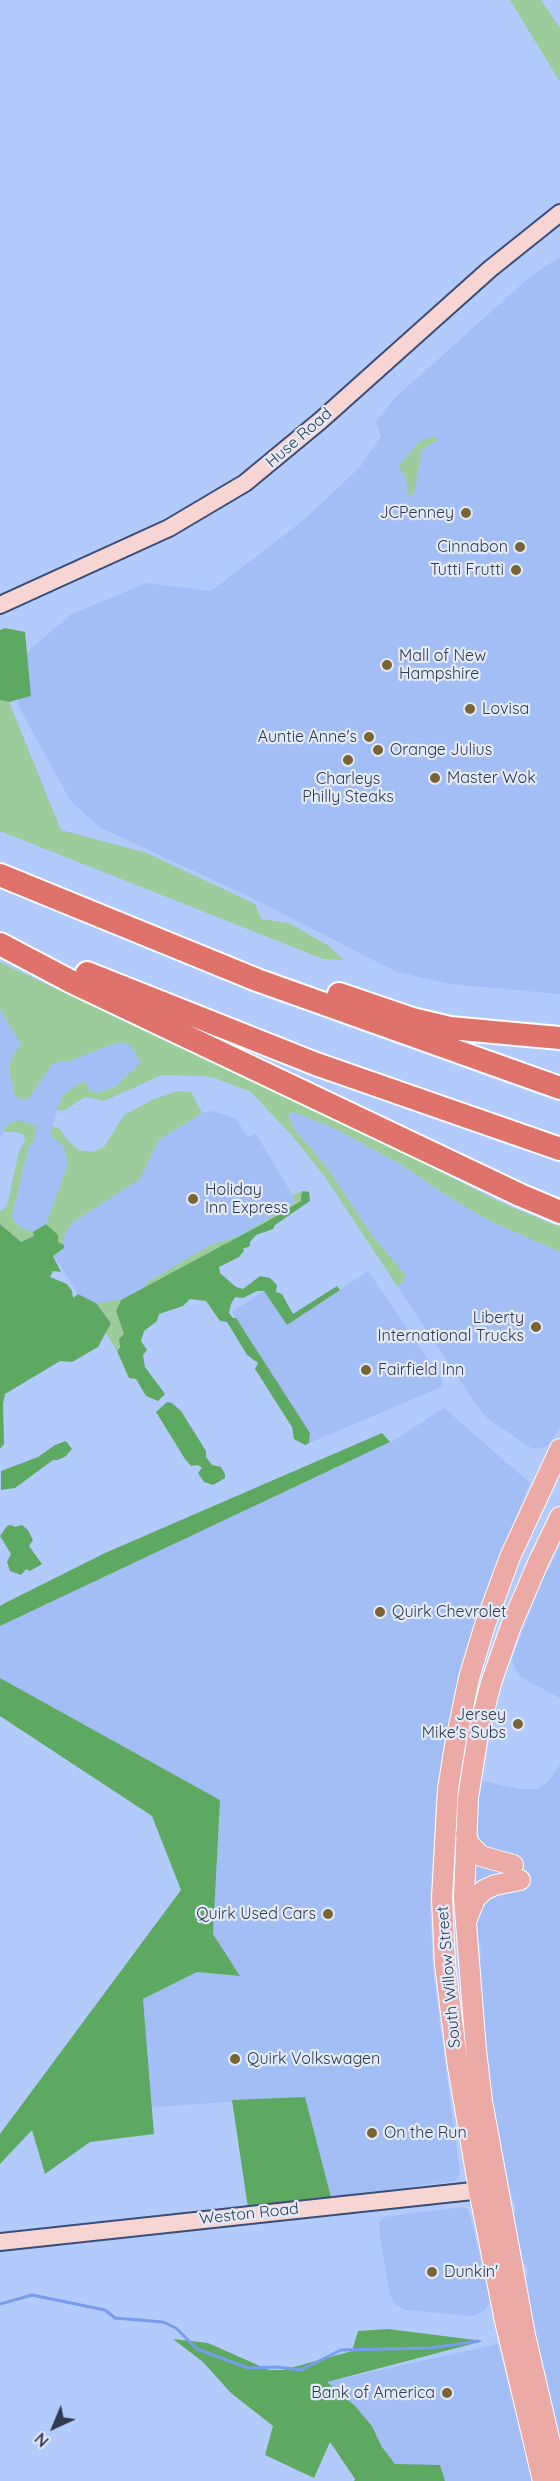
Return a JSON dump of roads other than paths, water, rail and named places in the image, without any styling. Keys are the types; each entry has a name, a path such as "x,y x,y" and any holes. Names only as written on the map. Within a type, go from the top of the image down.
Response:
{"highway":[{"path":"0,874 168,945 397,1031 560,1088"},
{"path":"0,936 315,1064 560,1149"},
{"path":"0,944 72,982 560,1212"},
{"path":"168,945 304,981 422,1021 450,1028 560,1038"}],"main road":[{"name":"South Willow Street","path":"559,2481 457,2061 445,1965 442,1917 447,1807 460,1718 485,1625 510,1557 560,1449"},
{"name":"South Willow Street","path":"543,2481 505,2321 488,2189 466,1928 465,1830 472,1764 491,1683 521,1601 560,1517"},
{"path":"465,1830 469,1845 481,1856 517,1872 479,1894 469,1911 466,1928"}],"street":[{"name":"Huse Road","path":"0,605 169,528 245,483 308,432 490,269 560,213"},
{"name":"Weston Road","path":"0,2242 488,2189"}],"waterway":[{"path":"0,2304 32,2295 105,2310 115,2318 163,2322 176,2328 197,2349 248,2368 277,2367 301,2370 341,2350 431,2348 478,2341"}],"place":[{"name":"JCPenney","path":"466,513"},
{"name":"Cinnabon","path":"520,547"},
{"name":"Tutti Frutti","path":"516,570"},
{"name":"Mall of New Hampshire","path":"387,665"},
{"name":"Lovisa","path":"470,709"},
{"name":"Auntie Anne's","path":"369,737"},
{"name":"Orange Julius","path":"378,750"},
{"name":"Charleys Philly Steaks","path":"348,760"},
{"name":"Master Wok","path":"435,778"},
{"name":"Holiday Inn Express","path":"193,1199"},
{"name":"Liberty International Trucks","path":"536,1327"},
{"name":"Fairfield Inn","path":"366,1370"},
{"name":"Quirk Chevrolet","path":"380,1612"},
{"name":"Jersey Mike's Subs","path":"518,1724"},
{"name":"Quirk Used Cars","path":"328,1914"},
{"name":"Quirk Volkswagen","path":"235,2059"},
{"name":"On the Run","path":"372,2133"},
{"name":"Dunkin'","path":"432,2272"},
{"name":"Bank of America","path":"447,2393"}]}
